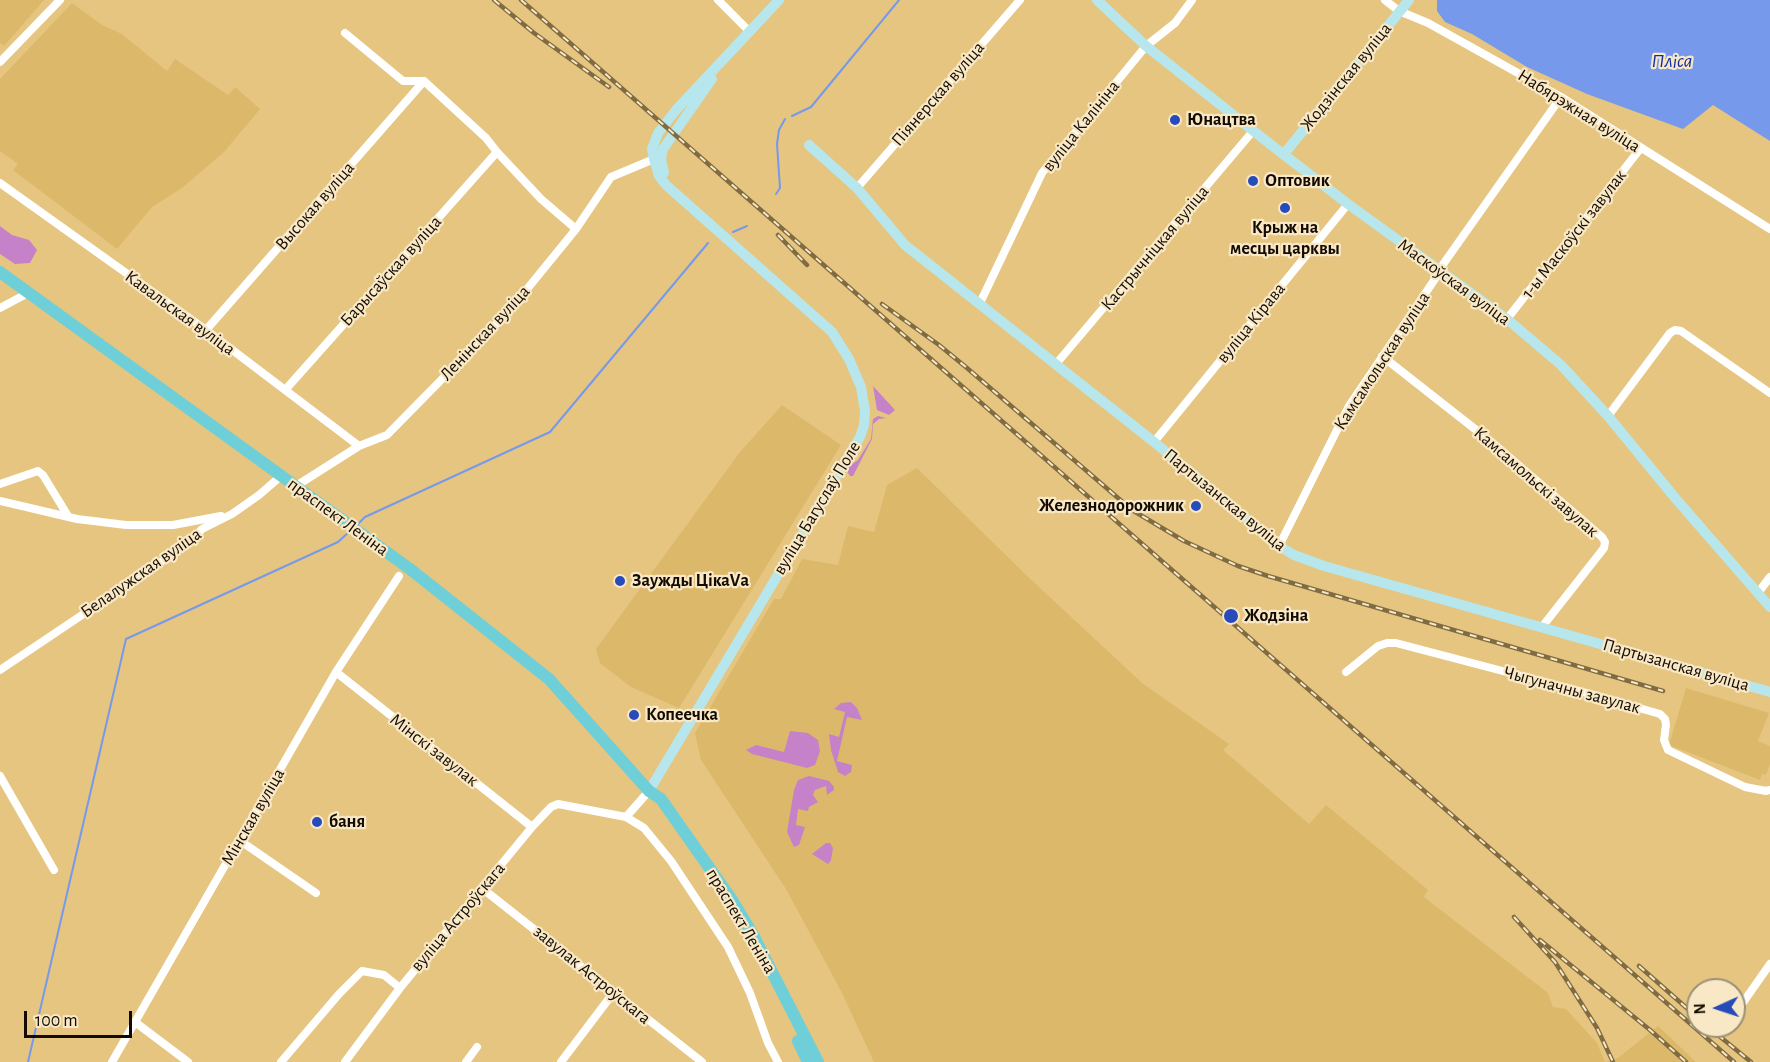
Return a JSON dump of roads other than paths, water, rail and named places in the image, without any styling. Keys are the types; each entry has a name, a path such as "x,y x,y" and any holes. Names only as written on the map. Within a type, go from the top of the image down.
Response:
{"main road":[{"name":"вуліца Багуслаў Поле","path":"649,791 860,437 864,425 865,411 861,387 849,359 832,332 666,185 659,176 652,149 658,133 676,110 779,0"},
{"name":"Маскоўская вуліца","path":"1098,0 1146,46 1348,204 1507,319 1561,365 1608,416 1676,499 1770,607"},
{"name":"Жодзінская вуліца","path":"1284,154 1409,0"},
{"name":"вуліца Багуслаў Поле","path":"679,196 664,172 661,159 663,148 700,98 724,59"},
{"name":"Партызанская вуліца","path":"809,145 857,188 905,245 1154,442 1279,546 1294,555 1324,566 1770,692"},
{"name":"праспект Леніна","path":"0,272 410,569 549,679 649,791 660,800 732,900 778,982 818,1062"},
{"name":"праспект Леніна","path":"649,791 654,803 680,835 733,912 808,1062"}],"street":[{"path":"0,62 60,0"},
{"path":"718,0 750,32"},
{"name":"Піянерская вуліца","path":"857,188 1020,0"},
{"name":"вуліца Калініна","path":"981,303 1042,173 1146,46 1175,23 1192,0"},
{"name":"Набярэжная вуліца","path":"1385,0 1400,11 1428,23 1562,97 1770,229"},
{"path":"345,33 404,81 424,81 486,138 541,199 576,230"},
{"name":"Высокая вуліца","path":"206,330 424,81"},
{"name":"Камсамольская вуліца","path":"1279,546 1349,406 1441,270 1444,262 1562,97"},
{"name":"Кастрычніцкая вуліца","path":"1056,364 1254,131"},
{"name":"1-ы Маскоўскі завулак","path":"1507,319 1640,148"},
{"name":"Барысаўская вуліца","path":"286,389 497,152"},
{"name":"Ленінская вуліца","path":"296,486 359,446 387,435 510,310 576,230 611,177 654,159"},
{"name":"Кавальская вуліца","path":"0,183 206,330 359,446"},
{"name":"вуліца Кірава","path":"1154,442 1348,204"},
{"path":"0,308 30,292"},
{"path":"1608,416 1670,333 1675,330 1681,331 1770,393"},
{"name":"Камсамольскі завулак","path":"1382,356 1494,444 1605,542 1604,548 1542,627"},
{"path":"0,484 38,471 43,475 68,516"},
{"name":"Белалужская вуліца","path":"0,670 176,552 202,529 232,514 281,476"},
{"path":"0,501 68,516 126,525 172,525 232,514"},
{"name":"Мінская вуліца","path":"112,1062 336,672 399,576"},
{"path":"1758,593 1770,577"},
{"name":"Чыгуначны завулак","path":"1346,672 1378,646 1396,643 1594,695 1660,714 1665,719 1664,740 1668,750 1744,787 1770,790"},
{"name":"Мінскі завулак","path":"336,672 532,827"},
{"path":"0,776 54,870"},
{"path":"649,791 626,818 644,828 671,861 728,947 750,993 768,1043 778,1062"},
{"name":"вуліца Астроўскага","path":"281,1062 339,994 362,971 384,975 400,988 532,827 552,807 558,804 626,818"},
{"path":"239,840 316,893"},
{"name":"завулак Астроўскага","path":"483,888 702,1062"},
{"path":"1746,998 1770,964"},
{"path":"345,1062 400,988"},
{"path":"561,1062 614,992"},
{"path":"135,1022 188,1062"},
{"path":"466,1062 477,1047"}],"water":[{"name":"Пліса","path":"1437,0 1770,0 1770,141 1713,105 1683,129 1587,94 1527,67 1472,34 1445,22 1437,11"}],"waterway":[{"path":"792,116 811,107 899,0"},
{"path":"776,194 780,188 777,144 779,130 785,119"},
{"path":"733,232 747,226"},
{"path":"357,525 365,517 550,432 708,243"},
{"path":"28,1062 126,639 338,542 350,531"}],"railway":[{"path":"494,0 534,33 609,87"},
{"path":"521,0 1734,1062"},
{"path":"778,235 807,265"},
{"path":"882,304 967,368 1132,510 1184,541 1238,566 1268,576 1663,691"},
{"path":"1514,917 1555,962 1597,1028 1613,1062"},
{"path":"1540,940 1686,1062"},
{"path":"1639,966 1686,1007"},
{"path":"1722,1038 1751,1062"}],"place":[{"name":"Юнацтва","path":"1175,120"},
{"name":"Оптовик","path":"1253,181"},
{"name":"Крыж на месцы царквы","path":"1285,208"},
{"name":"Железнодорожник","path":"1196,506"},
{"name":"Заужды ЦікаVа","path":"620,581"},
{"name":"Жодзіна","path":"1231,616"},
{"name":"Копеечка","path":"634,715"},
{"name":"баня","path":"317,822"}]}
